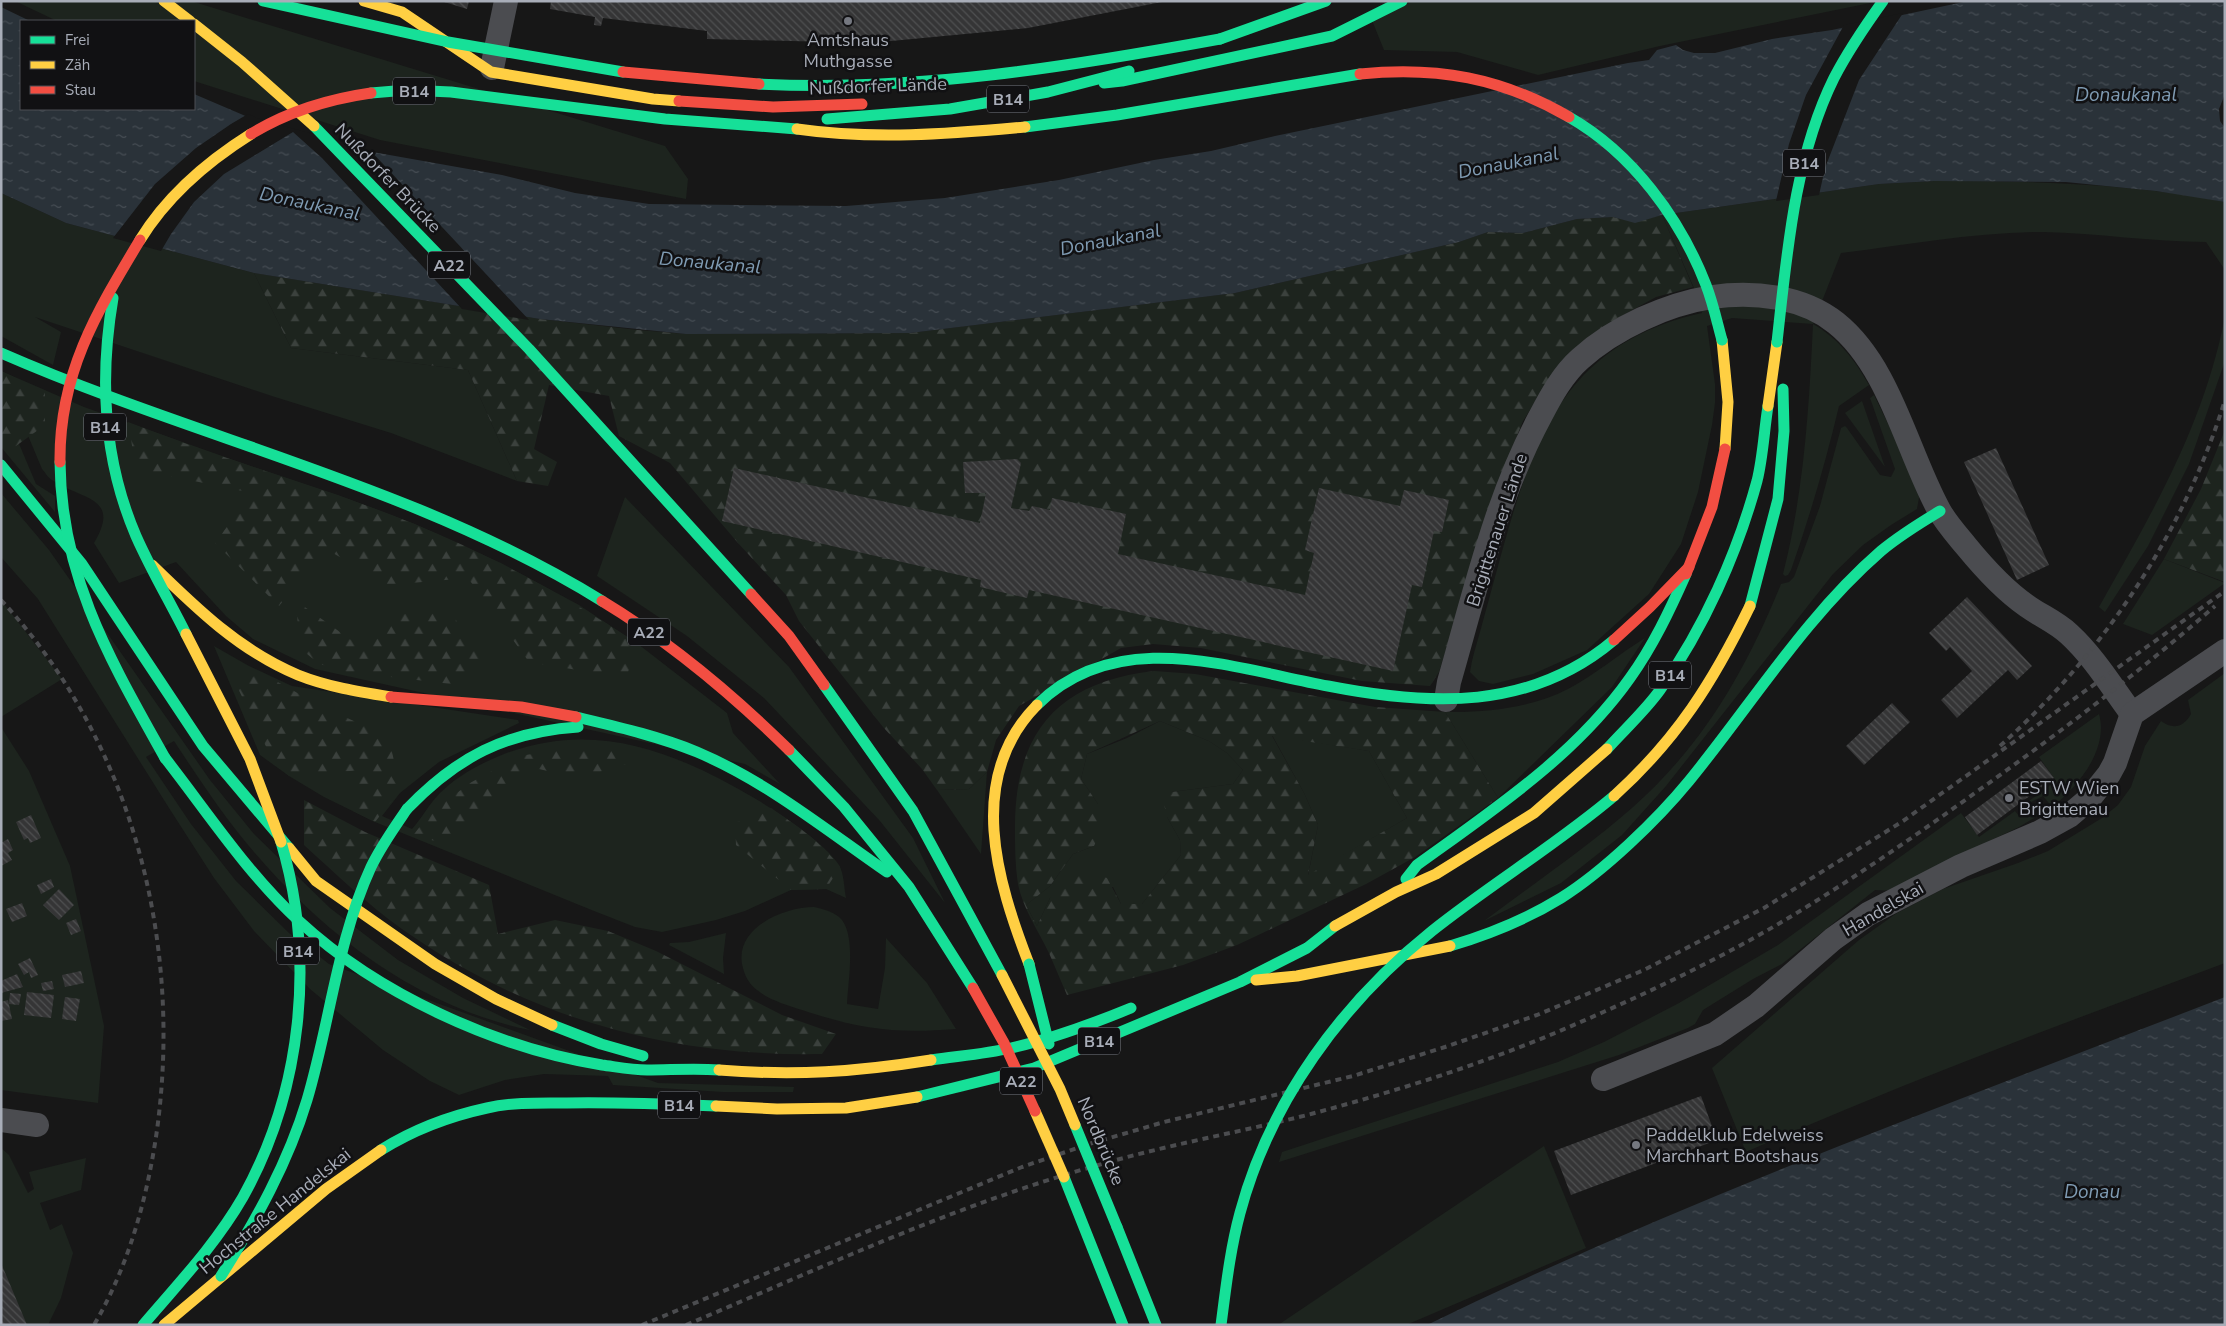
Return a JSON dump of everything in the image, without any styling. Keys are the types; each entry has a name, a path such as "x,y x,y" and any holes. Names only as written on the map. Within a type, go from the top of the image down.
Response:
{"main road":[{"path":"164,1 189,20"},
{"path":"263,1 374,27 537,60 664,78 744,84 827,86 926,82 1087,64 1220,39"},
{"name":"Nußdorfer Lände","path":"364,1 402,12 491,72 653,99 773,107 962,101 1122,81 1332,36 1402,1"},
{"name":"B14","path":"142,1325 219,1234 244,1196 264,1156 281,1109 298,1028 299,966 295,908 289,871 257,776 131,524 116,479 105,428 105,366 109,320 116,284 133,250 155,218 178,192 219,154 248,135 278,119 342,97 388,91 438,91 700,122 789,127 835,117 950,109 1048,92 1113,77 1326,1"},
{"name":"B14","path":"1240,982 1307,948 1334,927 1396,892 1436,874 1534,813 1602,755 1659,692 1685,652 1703,618 1737,541 1757,480 1777,342 1793,209 1805,157 1820,109 1838,69 1861,28 1883,1"},
{"name":"Nußdorfer Brücke","path":"195,25 242,62 316,128 529,349 789,636 913,810 1002,975"},
{"path":"789,127 838,134 920,134 988,130 1070,122 1333,77 1387,72 1428,71 1515,90 1554,108 1590,130 1630,165 1660,198 1687,242 1707,286 1722,340 1728,389 1728,423 1715,503 1702,539 1667,616 1639,666 1609,706 1571,744 1522,787 1417,865 1396,892"},
{"path":"116,284 96,314 81,345 62,428 62,483 68,540 82,591 103,643 165,758 263,885 321,940 373,976 429,1007 486,1032 550,1053 600,1064 644,1070 693,1068 756,1073 820,1074 874,1069 1012,1048 1107,1018 1144,1003"},
{"path":"1221,1325 1228,1263 1237,1218 1251,1173 1272,1125 1292,1088 1331,1032 1376,982 1416,944 1605,803 1650,760 1678,728 1701,696 1730,648 1750,606 1770,534 1779,489 1784,431 1783,386 1777,342"},
{"name":"A22","path":"1,353 96,394 320,470 461,526 525,556 608,605 660,640 710,678 763,725 867,833 910,888 973,988 1004,1043 1064,1178 1123,1325"},
{"path":"1,465 82,564 203,746 316,881 435,964 496,999 550,1024 601,1044 693,1068"},
{"path":"1240,982 1297,976 1451,946 1498,929 1560,898 1603,866 1643,831 1688,782 1822,609 1881,551 1912,528 1940,511"},
{"path":"150,563 214,624 269,662 317,682 344,690 422,700 523,708 574,716 670,741 736,772 789,804 910,888"},
{"path":"1060,1089 1029,964 1010,916 995,857 993,820 998,778 1012,739 1024,720 1042,700 1056,689 1089,671 1135,658 1164,657 1209,661 1365,693 1402,698 1446,700 1510,692 1538,684 1573,668 1601,652 1621,635 1689,567"},
{"path":"221,1276 253,1226 276,1182 292,1144 307,1099 336,973 358,896 386,838 427,786 457,764 484,749 515,736 545,729 614,727"},
{"path":"1291,943 1334,927"},
{"name":"Nordbrücke","path":"1002,975 1060,1089 1156,1325"},
{"name":"Hochstraße Handelskai","path":"164,1325 326,1188 363,1161 402,1137 440,1122 487,1108 560,1101 846,1108 931,1095 1034,1068 1240,982"}],"street":[{"path":"491,72 506,1"},
{"name":"Brigittenauer Lände","path":"1446,700 1449,682 1505,494 1527,440 1553,393 1579,360 1612,336 1670,306 1704,298 1755,294 1797,304 1817,312 1836,323 1859,348 1878,375 1940,511"},
{"path":"1940,511 1986,569 2026,605 2054,621 2088,653 2132,714 2225,651"},
{"name":"Handelskai","path":"1603,1079 1715,1034 1756,1006 1833,939 1868,914 1961,866 2040,832 2069,816 2089,799 2109,774 2115,763 2132,714"},
{"path":"1,1120 36,1125"}],"green space":[{"path":"15,1 191,1 665,146 688,179 686,199 380,140 195,81 195,20 55,20"},
{"path":"1400,1 1880,1 1660,46 1538,75 1457,52 1384,50 1369,13"},
{"path":"1935,181 2080,184 2153,191 2225,202 2225,270 2206,242 2165,241 2043,232 1993,234 1841,253 1813,324 1732,318 1707,326 1715,384 1715,403 1698,492 1681,544 1649,594 1587,650 1533,674 1493,684 1479,681 1470,672 1474,652 1511,521 1541,440 1560,405 1585,374 1616,348 1654,328 1702,313 1694,288 1662,215 1879,184"},
{"path":"1,193 66,223 254,273 291,348 468,370 517,481 391,433 275,397 35,317 61,332 53,365 1,336"},
{"path":"1662,215 1693,287 1656,297 1616,319 1547,382 1523,421 1503,470 1483,523 1439,672 1430,686 1362,681 1201,648 1153,644 1121,648 1019,706 996,740 987,772 969,789 937,790 922,769 883,727 799,621 786,595 738,543 670,463 619,436 609,396 549,385 534,449 557,462 548,486 517,481 468,370 291,348 254,273 540,319 638,330 686,334 910,333 1235,293 1459,242 1488,232 1523,233 1577,219 1613,217 1635,222"},
{"path":"2225,317 2225,361 2189,464 2148,546 2105,612 2099,607 2157,502 2190,432 2204,395"},
{"path":"1813,324 1831,336 1845,350 1869,385 1839,406 1805,529 1791,570 1785,576 1783,574 1801,481 1810,387"},
{"path":"1,371 84,407 338,495 415,524 501,563 579,605 638,644 727,713 733,733 780,784 745,764 315,669 253,639 226,616 176,562 119,583 94,543 101,528 103,516 101,508 85,496 63,487 51,479 42,469"},
{"path":"1,371 45,392 45,425 9,451 1,443"},
{"path":"1874,395 1917,483 1920,492 1917,509 1863,545 1833,574 1666,786 1622,835 1561,883 1484,921 1577,852 1632,808 1680,759 1701,733 1737,677 1753,647 1781,584 1789,582 1794,577 1820,506 1841,428 1845,426 1847,428 1880,475 1891,477 1895,469 1870,398"},
{"path":"1862,401 1885,467 1845,413"},
{"path":"1,417 17,439 36,484 55,496 55,512 1,447"},
{"path":"128,422 197,448 392,515 443,536 529,578 638,644 626,678 529,662 468,578 388,585 326,549 279,606 215,543 252,493 136,469"},
{"path":"2225,430 2225,582 2164,559 2201,489"},
{"path":"1,493 49,550 210,780 254,834 330,908 398,960 463,998 530,1030 489,1019 450,1005 413,986 377,964 312,912 282,883 232,825 174,741 146,757 191,824 236,881 289,933 329,964 658,1083 794,1087 793,1092 723,1092 613,1085 608,1076 544,1074 505,1080 459,1095 430,1081 383,1050 310,989 254,931 214,878 38,599 1,557"},
{"path":"625,497 789,667 913,838 945,903 880,821 764,698 687,636 597,576"},
{"path":"2164,559 2225,583 2152,635 2123,624"},
{"path":"1,600 62,679 1,717"},
{"path":"295,600 361,647 390,614 450,611 483,661 460,685 339,671 318,663 301,649"},
{"path":"1645,638 1612,687 1498,798 1445,712 1492,710 1539,701 1568,689"},
{"path":"214,646 249,666 292,686 518,720 519,723 439,762 400,793 382,816 412,829 436,797 447,787 470,770 504,754 538,744 571,740 603,740 665,755 696,767 777,812 812,838 832,856 841,868 846,898 826,889 791,890 745,911 716,920 662,932 635,927 594,911 375,822 324,797 289,776 260,755"},
{"path":"252,668 323,707 389,737 400,790 375,822 353,811 362,770 289,776 273,761 234,680"},
{"path":"1154,671 1195,674 1375,707 1445,712 1498,798 1415,857 1366,884 1237,945 1183,965 1067,995 1020,893 1015,841 1017,793 1023,764 1034,738 1049,717 1068,700 1092,687 1121,677","holes":["1160,721 1209,741 1227,753 1243,770 1233,784 1172,792 1163,800 1167,817 1180,840 1181,855 1142,904 1121,904 1107,878 1094,873 1070,876 1050,898 1037,926 1026,905 1050,886 1073,854 1094,846 1104,825 1098,804 1081,779 1087,754","1272,736 1369,751 1407,818 1308,875 1318,825 1304,793"]},
{"path":"2225,673 2225,963 1924,1078 1746,1152 1712,1068 1859,940 1897,913 1943,889 2048,851 2102,818 2118,805 2131,787 2145,746 2161,721 2170,726 2178,726 2185,722 2191,714 2188,700"},
{"path":"2099,714 2100,740 2095,754 2089,766 2072,789 2052,807 2043,796 2021,807 2056,781 2039,757"},
{"path":"1160,721 1209,741 1227,753 1243,770 1233,784 1172,792 1167,817 1180,840 1181,855 1142,904 1121,904 1113,887 1050,898 1037,926 1026,905 1050,886 1073,854 1094,846 1098,804 1081,779 1087,754 1127,738"},
{"path":"1,727 29,771 70,866 104,1026 98,1103 1,1090"},
{"path":"1272,735 1369,751 1407,818 1308,876 1318,825 1304,793"},
{"path":"611,749 626,764 593,774 569,776 539,769 492,799 446,844 413,835 433,811 470,783 519,756 552,751"},
{"path":"987,772 981,854 937,790 969,789"},
{"path":"304,800 365,832 489,885 498,934 555,920 608,931 656,951 782,1015 836,1034 822,1054 765,1053 709,1048 655,1039 601,1026 550,1008 499,986 450,960 402,929 364,899 304,845"},
{"path":"2042,804 2046,811 2019,827 1943,863 1895,891 1875,890 1782,964 1753,979 1703,1010 1695,1024 1688,1028 1619,1055 1279,1162 1282,1152 1558,1062 1604,1042 1679,1003 1778,945 1961,813 1979,837 2015,811 2019,816"},
{"path":"771,808 816,842 840,867 826,889 791,890 736,845 735,823"},
{"path":"814,907 830,912 839,917 845,924 850,945 847,1004 878,1009 885,968 886,938 927,983 956,1029 914,1031 860,1026 784,1004 767,997 754,988 745,974 742,954 745,942 752,932 775,916 788,911"},
{"path":"726,933 723,958 724,974 669,945 670,943 689,942"},
{"path":"1544,1146 1586,1248 1406,1325 1278,1325"},
{"path":"1,1148 9,1155 28,1193 34,1189 29,1172 86,1158 81,1190 40,1203 50,1230 62,1224 73,1253 61,1298 48,1325 1,1325"}],"water":[{"name":"Donaukanal","path":"1968,1 2225,1 2225,94 2219,109 2220,121 2225,128 2225,202 2156,191 2066,182 1935,181 1879,184 1662,215 1635,223 1613,217 1577,219 1523,233 1488,232 1459,242 1235,293 910,333 686,334 540,319 254,273 66,223 1,193 1,7 28,20 20,20 20,110 195,110 195,94 264,124 367,151 502,175 575,193 649,204 846,206 945,198 1059,180 1154,160 1211,151 1275,136 1649,60 1657,50 1676,45 1683,50 1694,53 1715,53 1772,39 1832,30"},
{"name":"Donau","path":"2225,997 2225,1325 1427,1325 1524,1279 1722,1193 1923,1113"}],"pier":[{"path":"1903,13 1859,80 1825,168 1819,195 1776,201 1789,144 1806,95 1844,25"},
{"path":"248,114 265,121 369,149 529,320 462,309 322,158 293,132 224,174 194,202 161,251 113,238 155,184 196,148"}],"building":[{"path":"441,1 469,1 467,9"},
{"name":"Amtshaus Muthgasse","path":"551,1 1162,2 1028,28 870,43 707,39 707,31 603,18 601,26 594,25 595,17 550,9"},
{"path":"1996,448 2049,565 2017,580 1964,462"},
{"path":"1017,459 1021,463 1011,508 1029,511 1032,506 1050,510 1052,498 1126,514 1118,554 1305,595 1314,553 1305,550 1319,488 1400,506 1404,490 1449,500 1442,532 1434,531 1422,587 1412,585 1393,671 1029,590 1027,598 980,587 981,580 722,521 734,468 980,523 986,493 965,493 963,462"},
{"path":"1967,597 2032,666 2017,680 2008,670 1957,718 1941,700 1972,671 1950,647 1946,651 1929,633"},
{"path":"1892,703 1910,722 1864,765 1846,746"},
{"name":"ESTW Wien Brigittenau","path":"2041,761 2054,778 1977,835 1965,817"},
{"path":"31,815 41,838 30,843 28,838 24,840 16,822"},
{"path":"8,839 13,850 8,853 12,860 1,866 1,843"},
{"path":"51,879 54,887 41,894 37,885"},
{"path":"59,889 74,905 59,920 43,905"},
{"path":"22,903 27,916 12,922 6,909"},
{"path":"76,919 81,931 71,935 66,923"},
{"path":"30,958 38,975 31,978 29,972 24,975 18,964"},
{"path":"81,971 84,983 65,987 62,975"},
{"path":"17,974 23,987 1,993 1,981"},
{"path":"52,981 54,989 43,991 41,983"},
{"path":"27,992 54,995 51,1018 24,1015"},
{"path":"10,993 21,994 19,1005 9,1004"},
{"path":"65,997 80,999 76,1021 62,1019"},
{"path":"8,1000 12,1019 1,1021 1,1002"},
{"name":"Paddelklub Edelweiss Marchhart Bootshaus","path":"1701,1096 1717,1140 1571,1195 1554,1151"},
{"path":"1,1263 27,1325 1,1325"}],"railway":[{"path":"2000,746 2038,710 2073,671 2136,588 2163,543 2187,497 2208,449 2225,400"},
{"path":"642,1325 1022,1167 1089,1144 1164,1122 1353,1076 1445,1047 1537,1015 1644,970 1764,908 1903,821 2225,591"},
{"path":"1,600 47,656 85,718 116,783 139,851 154,921 162,993 163,1065 156,1137 147,1186 134,1234 117,1280 94,1325"},
{"path":"686,1325 891,1238 996,1198 1048,1180 1128,1157 1259,1127 1373,1097 1525,1045 1652,990 1747,942 1778,924 1901,845 2078,717 2134,674 2215,606"}],"traffic: fast":[{"path":"263,1 448,42 623,72"},
{"path":"1220,39 1326,1"},
{"path":"1104,83 1122,81 1332,36 1402,1"},
{"path":"1777,342 1794,207 1810,141 1820,109 1834,78 1857,39 1883,1"},
{"path":"759,84 817,86 933,81 1048,68 1220,39"},
{"path":"827,119 950,109 1048,92 1129,71"},
{"path":"1025,127 1117,115 1360,74"},
{"path":"371,93 407,90 451,92 665,119 797,129"},
{"path":"1569,117 1592,132 1633,168 1668,212 1695,260 1706,285 1722,340"},
{"path":"314,126 529,349 751,594"},
{"path":"113,298 106,359 105,389 107,419 117,478 136,536 186,634"},
{"path":"1,353 76,384 383,495 458,526 531,561 602,601"},
{"path":"1750,606 1778,499 1784,431 1783,389"},
{"path":"1607,749 1660,690 1691,641 1718,590 1740,536 1757,481 1768,406"},
{"path":"60,462 63,504 69,544 79,581 108,652 165,758"},
{"path":"1,465 82,564 203,746 289,848"},
{"path":"1450,946 1507,926 1548,906 1595,874 1629,844 1662,812 1689,781 1803,632 1828,604 1881,551 1940,511"},
{"path":"1406,879 1417,865 1475,824 1558,757 1608,706 1630,678 1646,653 1661,627 1686,574"},
{"path":"1037,705 1069,680 1103,666 1139,659 1176,659 1215,663 1366,693 1441,699 1478,697 1513,691 1548,680 1582,663 1614,640"},
{"path":"824,685 913,811 1002,975"},
{"path":"576,717 668,741 722,764 795,807 887,872"},
{"path":"407,809 445,775 484,750 505,741 528,735 578,727"},
{"path":"789,750 844,807 909,887 973,988"},
{"path":"165,758 245,863 299,921 330,947 365,972 402,994 440,1014 480,1031 521,1046 562,1057 636,1070 719,1070"},
{"path":"1221,1325 1234,1241 1240,1213 1253,1172 1270,1132 1290,1094 1340,1022 1399,959 1432,931 1614,796"},
{"path":"221,1276 247,1234 281,1169 307,1100 342,953 359,895 379,852 407,809"},
{"path":"143,1325 196,1263 221,1231 243,1197 263,1156 279,1113 290,1069 297,1024 300,978 298,932 292,886 281,842"},
{"path":"917,1097 1034,1068 1240,982 1307,948 1335,926"},
{"path":"1029,964 1049,1044"},
{"path":"931,1060 991,1052 1042,1040 1072,1031 1131,1008"},
{"path":"552,1025 601,1044 643,1056"},
{"path":"381,1150 419,1130 473,1111 497,1106 537,1103 716,1106"},
{"path":"1075,1125 1117,1227"},
{"path":"1064,1177 1123,1325"},
{"path":"1117,1227 1156,1325"}],"traffic: slow":[{"path":"164,1 189,20"},
{"path":"364,1 402,12 491,72 653,99 679,101"},
{"path":"195,25 242,62 314,126"},
{"path":"797,129 854,134 911,135 1025,127"},
{"path":"140,240 176,194 204,168 251,134"},
{"path":"1722,340 1728,402 1725,449"},
{"path":"1768,406 1777,342"},
{"path":"152,565 202,612 257,654 298,675 321,683 391,697"},
{"path":"1614,796 1657,753 1692,708 1722,660 1750,606"},
{"path":"186,634 250,759 281,842"},
{"path":"1029,964 1017,932 998,865 994,831 994,797 1001,765 1015,734 1037,705"},
{"path":"1335,926 1396,892 1436,874 1534,813 1607,749"},
{"path":"289,848 316,881 435,964 496,999 552,1025"},
{"path":"1256,980 1297,976 1450,946"},
{"path":"1002,975 1060,1089 1075,1125"},
{"path":"719,1070 774,1073 825,1072 931,1060"},
{"path":"716,1106 777,1109 846,1108 917,1097"},
{"path":"1035,1111 1064,1177"},
{"path":"164,1325 326,1189 381,1150"}],"traffic: jam":[{"path":"623,72 759,84"},
{"path":"1360,74 1416,72 1468,78 1494,84 1519,93 1569,117"},
{"path":"251,134 279,119 309,107 371,93"},
{"path":"679,101 773,107 862,104"},
{"path":"60,462 61,430 73,372 95,319 140,240"},
{"path":"1686,574 1712,507 1725,449"},
{"path":"1614,640 1689,567"},
{"path":"751,594 789,636 824,685"},
{"path":"602,601 652,634 700,670 789,750"},
{"path":"391,697 521,707 576,717"},
{"path":"973,988 1004,1043 1035,1111"}],"place":[{"name":"Amtshaus Muthgasse","path":"848,21"},
{"name":"ESTW Wien Brigittenau","path":"2009,798"},
{"name":"Paddelklub Edelweiss Marchhart Bootshaus","path":"1636,1145"}]}
